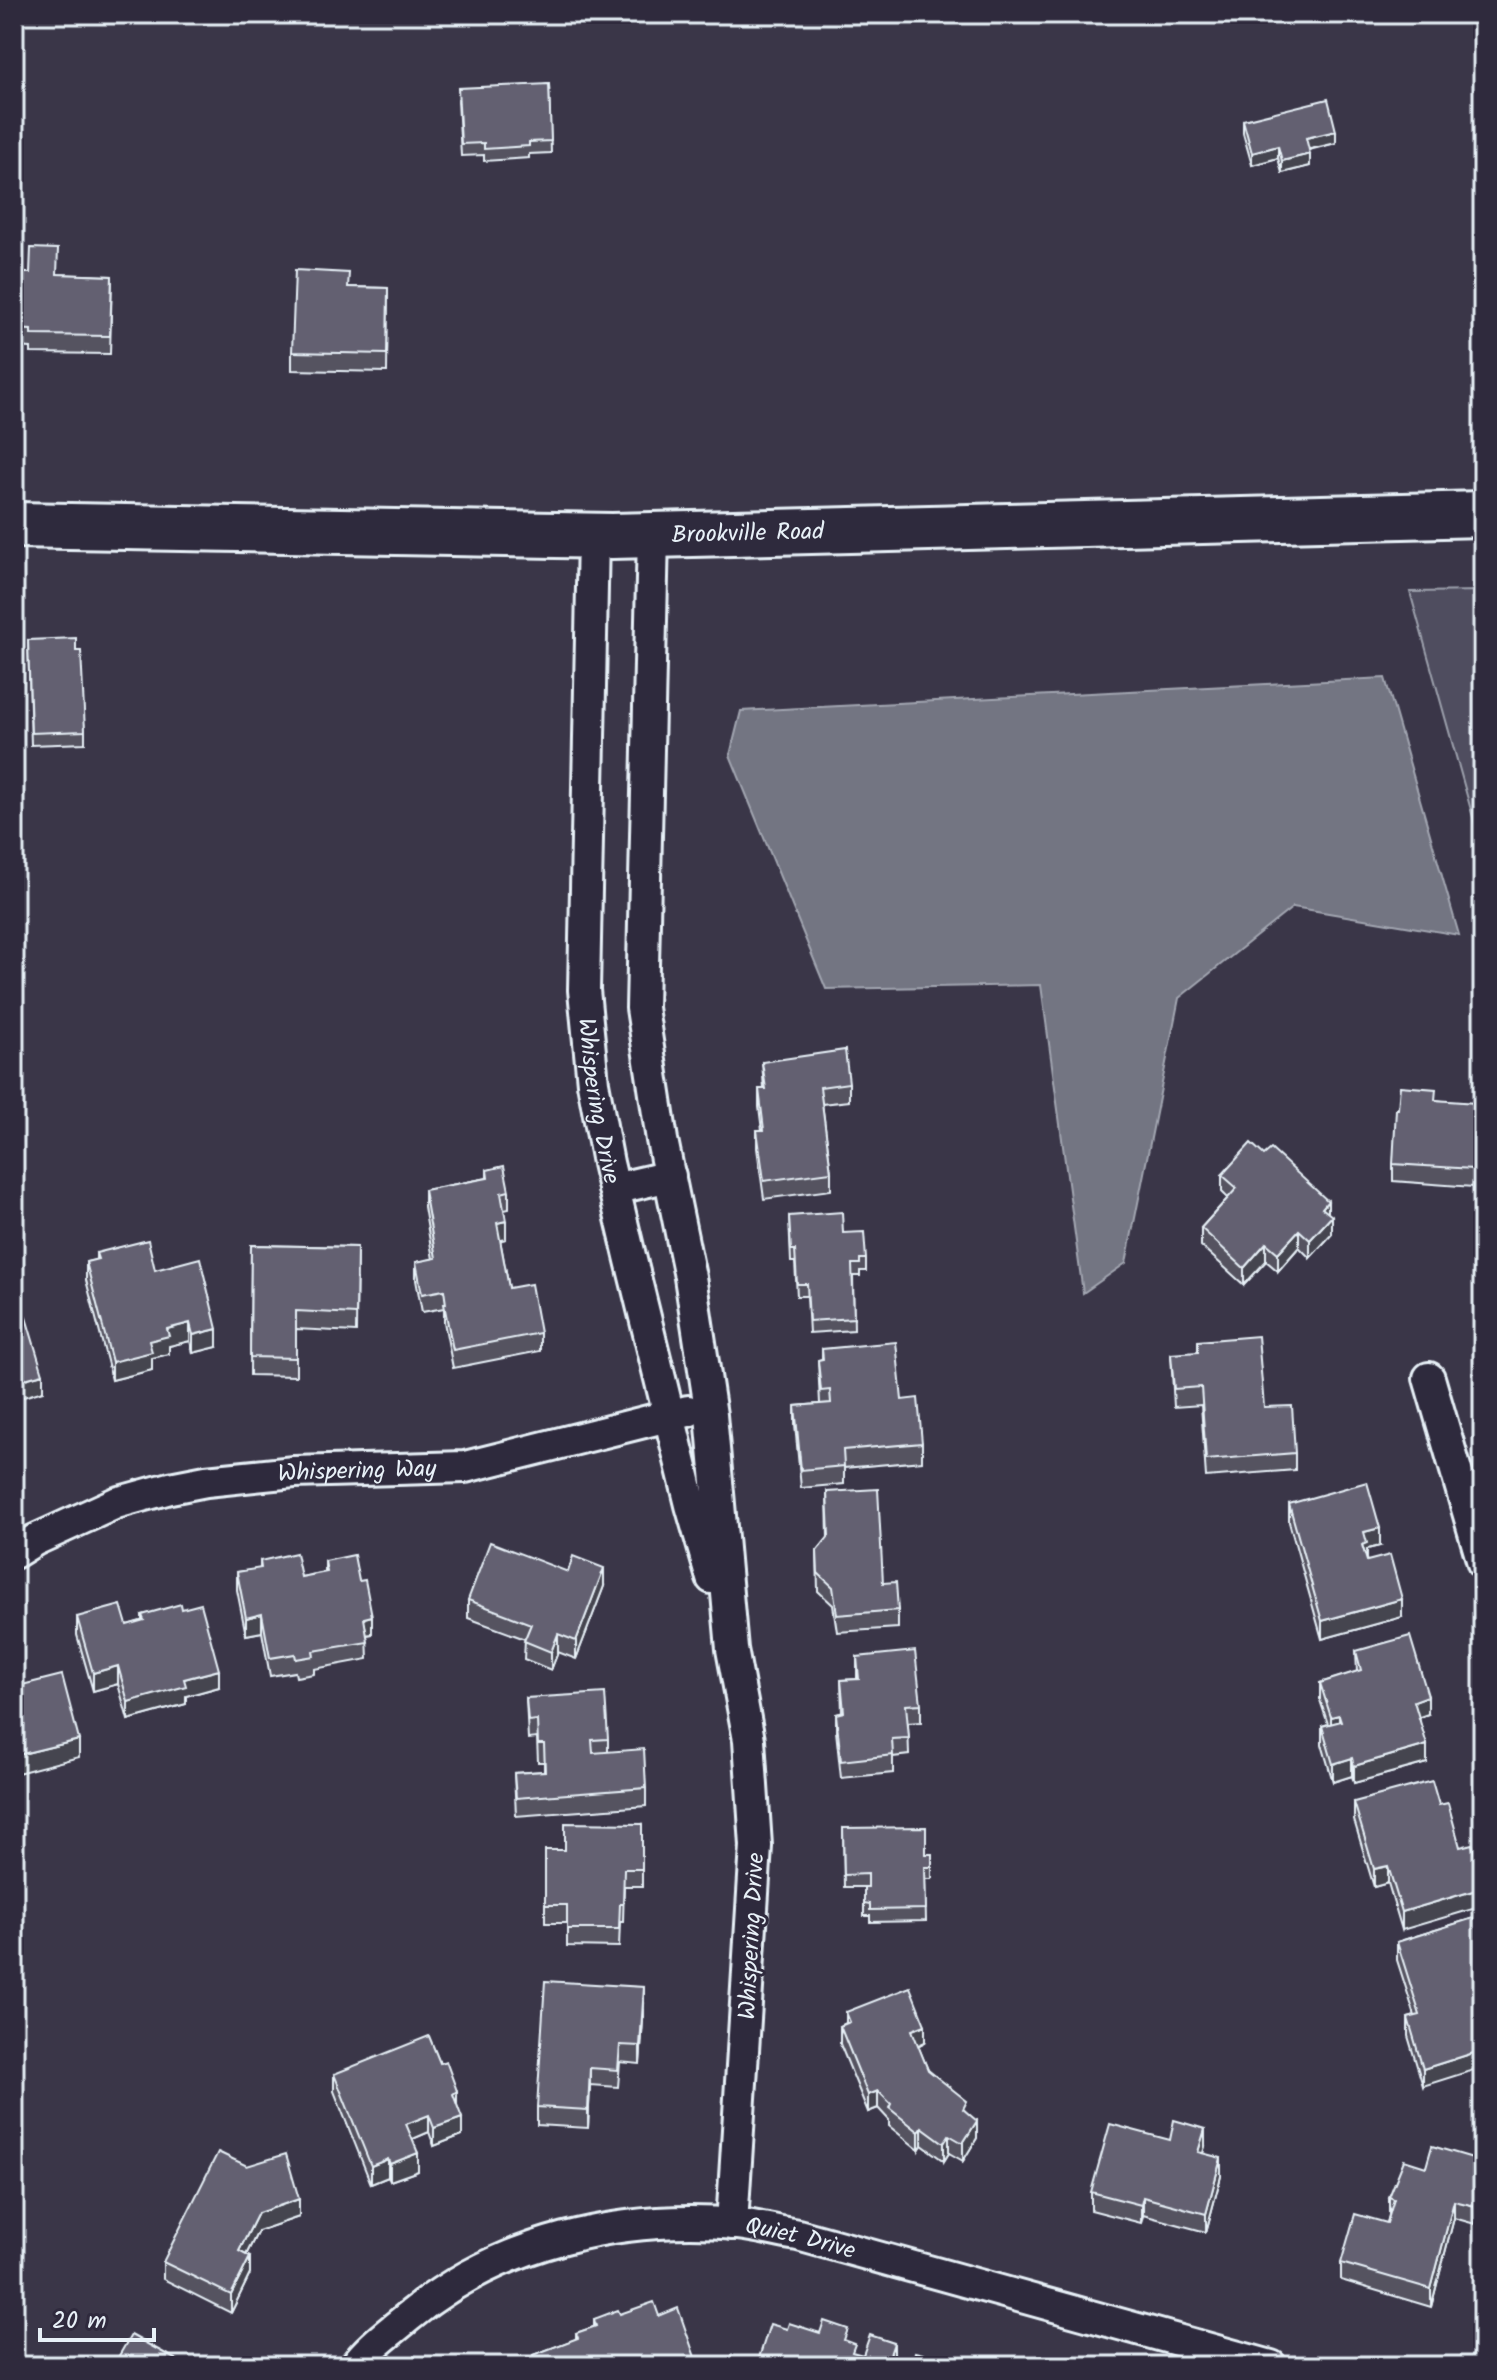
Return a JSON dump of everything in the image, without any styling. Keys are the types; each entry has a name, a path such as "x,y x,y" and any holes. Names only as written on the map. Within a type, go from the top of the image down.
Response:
{"main road":[{"name":"Brookville Road","path":"14,525 593,536 1483,514"}],"street":[{"name":"Whispering Drive","path":"653,535 642,1008 690,1277 709,1406 732,1649 749,1740 756,1846 732,2224"},
{"name":"Whispering Drive","path":"593,536 584,990 593,1083 614,1189 691,1505 732,1649"},
{"path":"614,1189 670,1176"},
{"path":"1429,1378 1483,1563"},
{"name":"Whispering Way","path":"14,1553 35,1540 116,1503 170,1488 294,1472 465,1467 709,1406"},
{"name":"Quiet Drive","path":"355,2366 391,2329 466,2275 563,2237 632,2225 684,2221 732,2224 798,2235 1271,2366"}],"shaded area":[{"path":"1483,591 1483,853 1410,592"}],"water":[{"path":"1385,678 1459,935 1293,907 1179,998 1126,1263 1083,1293 1041,985 826,989 730,755 741,711"}],"building":[{"path":"549,84 551,141 484,149 484,143 461,144 458,88"},
{"path":"1328,99 1336,131 1306,138 1310,154 1282,161 1278,146 1252,153 1243,120"},
{"path":"31,248 58,249 57,274 112,276 110,336 31,335 31,330 14,329 14,273 30,273"},
{"path":"295,270 349,273 348,287 388,288 387,354 292,352"},
{"path":"76,638 76,651 81,651 85,731 31,733 28,640"},
{"path":"845,1050 849,1083 820,1087 831,1172 764,1181 757,1130 764,1130 759,1089 766,1089 762,1062"},
{"path":"1400,1086 1436,1089 1435,1100 1476,1103 1483,1107 1483,1165 1473,1159 1473,1169 1393,1164"},
{"path":"1251,1143 1264,1155 1271,1149 1328,1201 1322,1208 1332,1216 1310,1240 1299,1230 1278,1253 1266,1243 1244,1268 1201,1228 1237,1188 1222,1175"},
{"path":"504,1166 509,1191 501,1193 506,1221 497,1223 509,1288 531,1284 540,1333 453,1350 444,1290 422,1294 416,1262 436,1258 424,1190 488,1178 487,1170"},
{"path":"842,1212 843,1233 864,1232 866,1259 860,1259 860,1264 852,1264 854,1318 809,1321 807,1284 797,1284 789,1216"},
{"path":"148,1240 155,1270 200,1258 217,1329 193,1335 190,1323 167,1329 169,1336 149,1341 152,1352 112,1362 86,1262 98,1259 96,1253"},
{"path":"251,1245 357,1247 356,1314 296,1311 296,1358 250,1357"},
{"path":"25,1314 43,1374 17,1381 20,1391 14,1393 14,1317"},
{"path":"1258,1336 1264,1407 1292,1406 1295,1453 1206,1460 1201,1387 1174,1389 1171,1354 1198,1352 1198,1341"},
{"path":"896,1342 902,1400 918,1398 922,1443 843,1450 844,1466 801,1470 795,1406 831,1403 830,1390 821,1391 818,1360 823,1359 822,1349"},
{"path":"1367,1482 1380,1528 1364,1532 1367,1543 1362,1545 1367,1561 1390,1555 1402,1599 1322,1621 1289,1504"},
{"path":"878,1489 883,1583 896,1582 898,1610 837,1615 833,1587 818,1573 817,1551 829,1536 827,1492"},
{"path":"490,1542 568,1572 573,1556 604,1568 576,1641 558,1634 551,1652 524,1641 531,1624 468,1600"},
{"path":"296,1553 301,1577 327,1572 325,1561 354,1555 359,1581 365,1580 372,1616 364,1618 368,1642 313,1651 314,1656 296,1659 295,1654 270,1658 262,1614 246,1618 237,1572 261,1568 260,1561"},
{"path":"181,1604 182,1609 201,1604 219,1670 184,1679 186,1686 128,1702 118,1666 93,1673 77,1617 121,1605 127,1625 144,1620 142,1615"},
{"path":"1410,1636 1428,1696 1414,1701 1427,1745 1354,1766 1352,1758 1333,1764 1322,1726 1341,1721 1339,1715 1331,1717 1320,1683 1361,1670 1356,1651"},
{"path":"915,1651 921,1704 906,1705 909,1738 892,1739 893,1755 841,1761 836,1714 844,1712 841,1680 859,1679 857,1657"},
{"path":"62,1675 79,1740 14,1756 14,1687"},
{"path":"605,1693 608,1739 592,1740 593,1753 644,1749 646,1788 516,1798 514,1773 545,1771 544,1744 538,1744 537,1720 528,1721 526,1698"},
{"path":"1432,1781 1439,1805 1448,1803 1460,1847 1472,1844 1483,1888 1402,1912 1388,1866 1374,1869 1354,1802"},
{"path":"565,1823 642,1824 642,1869 624,1869 619,1929 567,1929 567,1905 545,1905 545,1850 565,1850"},
{"path":"926,1827 926,1854 932,1854 932,1867 925,1867 926,1909 870,1910 870,1904 864,1903 868,1874 844,1875 843,1828"},
{"path":"1483,1915 1483,2050 1423,2069 1408,2018 1420,2015 1397,1942"},
{"path":"545,1981 644,1987 640,2046 620,2045 618,2070 590,2068 588,2110 537,2107"},
{"path":"910,1987 925,2025 912,2030 928,2070 967,2101 963,2109 977,2121 963,2143 949,2135 944,2143 922,2127 919,2132 889,2108 891,2104 878,2091 868,2095 840,2026 850,2022 846,2012"},
{"path":"429,2036 440,2063 446,2061 457,2091 453,2094 462,2118 434,2128 429,2115 406,2124 418,2153 390,2164 388,2159 371,2166 334,2074"},
{"path":"1174,2120 1205,2129 1198,2152 1221,2158 1206,2214 1143,2197 1141,2205 1091,2192 1110,2124 1170,2140"},
{"path":"1432,2146 1483,2161 1483,2179 1475,2206 1454,2201 1431,2289 1341,2263 1355,2214 1387,2223 1394,2199 1389,2197 1404,2160 1426,2167"},
{"path":"218,2152 247,2166 286,2154 299,2199 258,2213 239,2251 250,2257 231,2295 163,2262"},
{"path":"654,2302 659,2316 678,2308 698,2366 537,2366 533,2355 578,2338 576,2333 596,2326 594,2319"},
{"path":"824,2321 848,2329 844,2340 855,2344 852,2352 863,2355 870,2335 894,2343 886,2366 757,2364 770,2324 787,2329 789,2323 820,2333"},
{"path":"131,2335 188,2366 113,2366"},
{"path":"915,2352 947,2360 946,2365 951,2366 912,2366"},
{"path":"976,2360 1000,2366 975,2366"}]}
